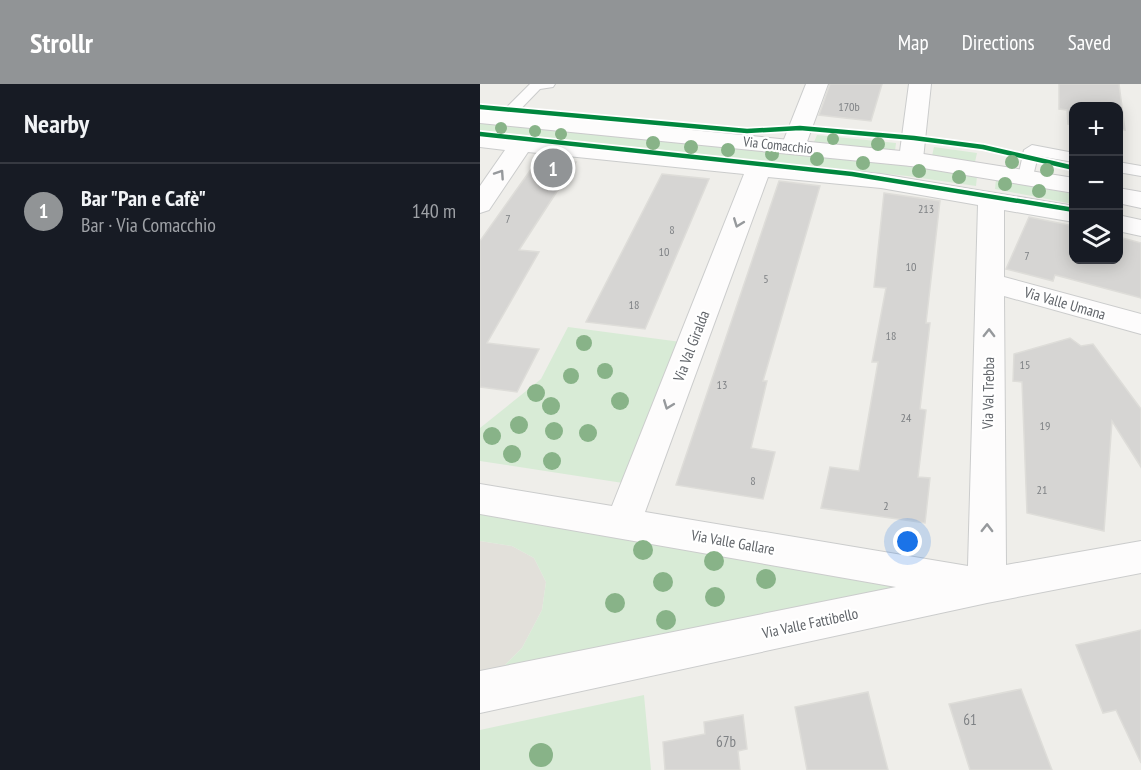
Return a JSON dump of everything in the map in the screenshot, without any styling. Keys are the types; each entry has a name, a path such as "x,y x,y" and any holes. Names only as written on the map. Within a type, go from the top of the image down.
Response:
{"street":[{"path":"793,147 817,84"},
{"path":"911,159 920,84"},
{"name":"Via Comacchio","path":"480,116 911,159 1069,185"},
{"name":"Via Comacchio","path":"480,140 881,181 1069,213"},
{"path":"480,205 521,144"},
{"name":"Via Val Giralda","path":"623,523 759,168"},
{"path":"1123,196 1141,200"},
{"name":"Via Val Trebba","path":"987,586 991,199"},
{"path":"1123,224 1141,228"},
{"name":"Via Valle Umana","path":"989,282 1141,324"},
{"name":"Via Valle Gallare","path":"480,499 987,586"},
{"name":"Via Valle Fattibello","path":"480,692 987,586 1141,557"}],"lane":[{"path":"504,118 536,86 548,84"},
{"path":"1026,177 1032,150 1069,157"},
{"path":"1123,168 1141,171"}],"shaded area":[{"path":"480,541 512,546 534,558 546,582 542,610 522,648 491,679 480,681"}],"green space":[{"path":"480,122 911,166 977,176 976,186 907,176 480,132"},
{"path":"817,135 896,143 895,151 814,142"},
{"path":"934,147 977,153 975,162 932,156"},
{"path":"996,179 1069,193 1069,203 995,189"},
{"path":"568,327 681,342 623,483 480,461 480,428 541,379"},
{"path":"480,506 939,588 491,679 522,648 542,610 546,582 534,558 512,546 480,541"},
{"path":"644,695 651,770 480,770 480,730"}],"building":[{"path":"830,84 882,84 871,121 819,115"},
{"path":"1059,84 1119,84 1121,102 1069,102 1069,124 1067,110 1059,109"},
{"path":"539,158 576,162 519,250 539,252 487,343 539,349 517,392 480,387 480,241"},
{"path":"662,174 709,179 645,329 586,322"},
{"path":"779,181 820,186 763,381 767,381 751,448 775,452 763,499 676,485"},
{"path":"884,193 940,201 926,323 930,323 920,409 926,410 918,477 930,478 925,523 821,508 830,467 859,471 878,362 872,362 886,288 874,287"},
{"path":"1029,217 1069,225 1069,264 1123,264 1123,238 1141,243 1141,298 1055,275 1053,281 1006,269"},
{"path":"1070,338 1081,346 1093,344 1141,409 1141,467 1112,421 1104,531 1027,513 1022,382 1013,381 1014,354"},
{"path":"1141,630 1141,763 1116,710 1103,713 1076,645"},
{"path":"1021,689 1052,770 970,770 949,704"},
{"path":"868,692 888,770 807,770 795,707"},
{"path":"743,715 747,749 738,751 740,770 665,770 663,742 705,734 704,722"}],"cycle path":[{"path":"480,107 747,131 800,128 914,138 983,147 1069,167"},
{"path":"480,134 778,164 926,184 1069,209"}],"place":[{"name":"Bar \"Pan e Cafè\"","path":"553,168"}]}
